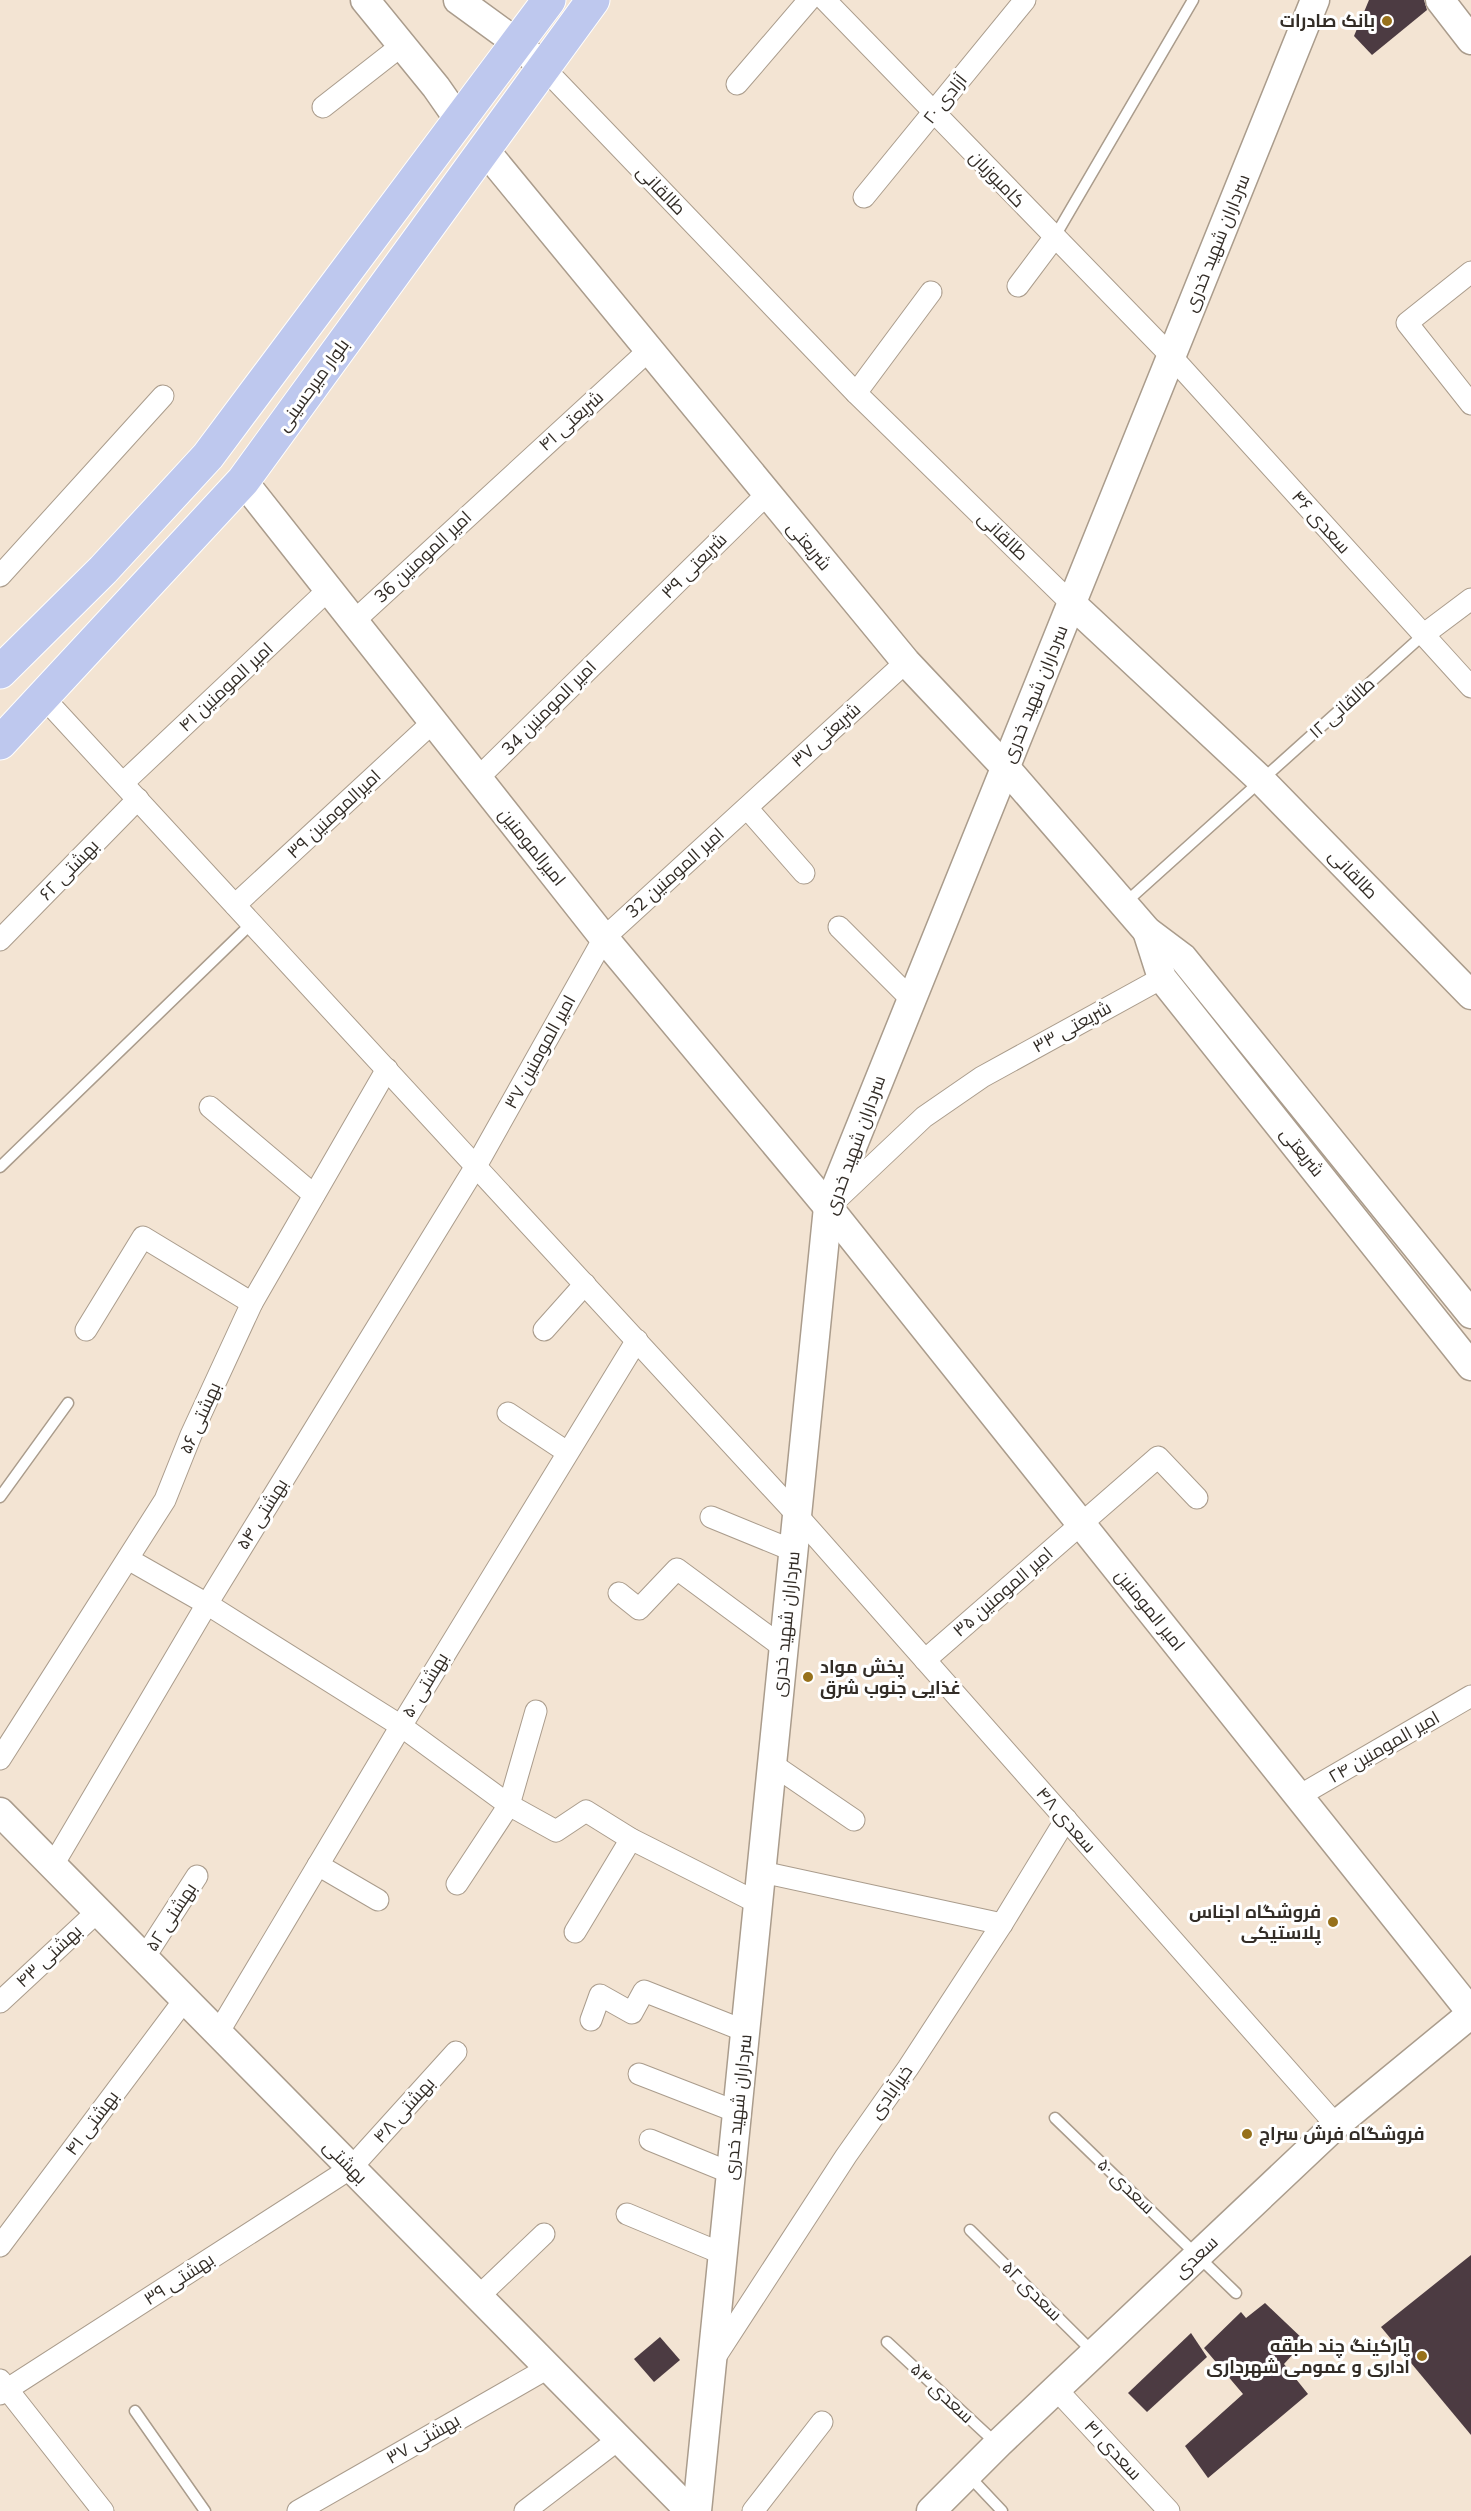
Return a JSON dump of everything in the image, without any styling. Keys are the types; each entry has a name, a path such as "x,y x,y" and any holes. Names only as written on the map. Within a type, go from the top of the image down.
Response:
{"main road":[{"path":"365,0 436,87 459,120"},
{"path":"458,0 517,43 544,68"},
{"path":"3,664 103,570 208,456 549,0"},
{"name":"بلوار میرحسینی","path":"0,743 243,482 593,0"},
{"name":"سرداران شهید خدری","path":"697,2511 828,1207 1314,0"},
{"path":"1440,0 1471,40"},
{"name":"شریعتی","path":"484,149 766,495 906,662 1005,767 1147,931 1183,958 1471,1314"},
{"name":"امیرالمومنین","path":"243,482 604,938 828,1207"},
{"name":"طالقانی","path":"1071,603 1261,780 1471,995"},
{"name":"شریعتی","path":"1147,931 1162,978 1471,1366"},
{"name":"امیر المومنین","path":"828,1207 1471,2013"},
{"name":"بهشتی","path":"0,1812 690,2511"},
{"name":"سعدی","path":"931,2511 1056,2389 1335,2125 1471,2013"}],"street":[{"path":"737,84 809,0"},
{"name":"کامبوزیان","path":"825,0 1053,238 1171,356"},
{"name":"آزادی ۲۰","path":"864,197 1025,0"},
{"path":"323,107 401,46"},
{"name":"طالقانی","path":"544,68 856,393 1071,603"},
{"path":"1018,286 1053,238"},
{"path":"1471,272 1407,322 1471,404"},
{"path":"856,393 931,292"},
{"name":"شریعتی ۴۱","path":"493,492 648,351"},
{"name":"سعدی ۴۶","path":"1171,356 1471,687"},
{"path":"0,576 163,396"},
{"name":"امیر المومنین 36","path":"353,622 493,492"},
{"name":"شریعتی ۳۹","path":"621,637 766,495"},
{"name":"امیر المومنین ۴۱","path":"130,791 328,590"},
{"path":"1423,635 1471,599"},
{"name":"امیر المومنین 34","path":"477,779 621,637"},
{"name":"شریعتی ۳۷","path":"747,808 906,662"},
{"name":"سعدی ۴۸","path":"44,698 797,1515 1335,2125"},
{"name":"امیرالمومنین ۳۹","path":"236,905 432,723"},
{"name":"بهشتی ۶۲","path":"0,940 130,791"},
{"path":"747,808 804,873"},
{"name":"امیر المومنین 32","path":"604,938 747,808"},
{"path":"839,927 912,1000"},
{"name":"امیر المومنین ۳۷","path":"476,1166 604,938"},
{"name":"شریعتی ۳۳","path":"828,1207 924,1117 982,1077 1162,978"},
{"name":"بهشتی ۵۶","path":"0,1760 165,1500 191,1435 252,1303 387,1069"},
{"path":"210,1107 314,1194"},
{"name":"بهشتی ۵۴","path":"53,1865 207,1604 476,1166"},
{"path":"86,1330 143,1237 252,1303"},
{"path":"544,1330 585,1284"},
{"name":"بهشتی ۵۰","path":"218,2032 401,1726 637,1340"},
{"path":"508,1413 567,1452"},
{"name":"امیر المومنین ۳۵","path":"925,1660 1158,1457 1197,1498"},
{"path":"711,1517 794,1551"},
{"path":"128,1559 207,1604 401,1726 509,1805 556,1831 586,1810 631,1839 758,1903"},
{"path":"619,1593 639,1609 677,1569 784,1648"},
{"name":"امیر المومنین ۲۴","path":"1299,1796 1471,1696"},
{"path":"458,1884 509,1805 536,1711"},
{"path":"772,1764 854,1820"},
{"name":"خیرآبادی","path":"712,2362 840,2165 908,2068 1002,1924 1066,1819"},
{"path":"575,1932 631,1839"},
{"path":"318,1865 378,1900"},
{"path":"762,1872 1002,1924"},
{"name":"بهشتی ۵۲","path":"144,1958 197,1876"},
{"name":"بهشتی ۴۳","path":"0,2002 98,1911"},
{"path":"591,2020 600,1995 632,2013 644,1991 746,2031"},
{"name":"بهشتی ۴۱","path":"0,2246 185,1999"},
{"name":"بهشتی ۴۸","path":"351,2168 456,2052"},
{"path":"639,2073 737,2112"},
{"path":"650,2140 731,2173"},
{"name":"بهشتی ۳۹","path":"2,2388 351,2168"},
{"path":"627,2214 723,2254"},
{"path":"478,2296 544,2234"},
{"name":"بهشتی ۳۷","path":"298,2511 548,2368"},
{"path":"2,2388 104,2511"},
{"name":"سعدی ۴۱","path":"1056,2389 1169,2511"},
{"path":"753,2511 822,2422"},
{"path":"525,2511 619,2439"}],"lane":[{"path":"1053,238 1193,0"},
{"name":"طالقانی ۱۲","path":"1125,903 1423,635"},
{"path":"0,1167 252,923"},
{"path":"0,1497 68,1403"},
{"name":"سعدی ۵۰","path":"1055,2118 1236,2293"},
{"name":"سعدی ۵۲","path":"970,2230 1094,2353"},
{"name":"سعدی ۵۴","path":"887,2342 998,2445"},
{"path":"135,2410 205,2511"},
{"path":"968,2475 1002,2511"}],"building":[{"name":"بانک صادرات","path":"1369,0 1424,0 1427,10 1372,55 1354,36"},
{"path":"1471,2255 1471,2435 1381,2327"},
{"path":"1265,2303 1305,2341 1284,2364 1308,2394 1208,2478 1185,2446 1243,2394 1204,2348 1241,2312 1246,2318"},
{"path":"1191,2333 1207,2357 1147,2412 1128,2393"},
{"path":"660,2337 680,2360 654,2382 634,2359"}],"place":[{"name":"بانک صادرات","path":"1387,21"},
{"name":"پخش مواد غذایی جنوب شرق","path":"808,1677"},
{"name":"فروشگاه اجناس پلاستیکی","path":"1333,1922"},
{"name":"فروشگاه فرش سراج","path":"1247,2134"},
{"name":"پارکینگ چند طبقه اداری و عمومی شهرداری","path":"1422,2356"}]}
